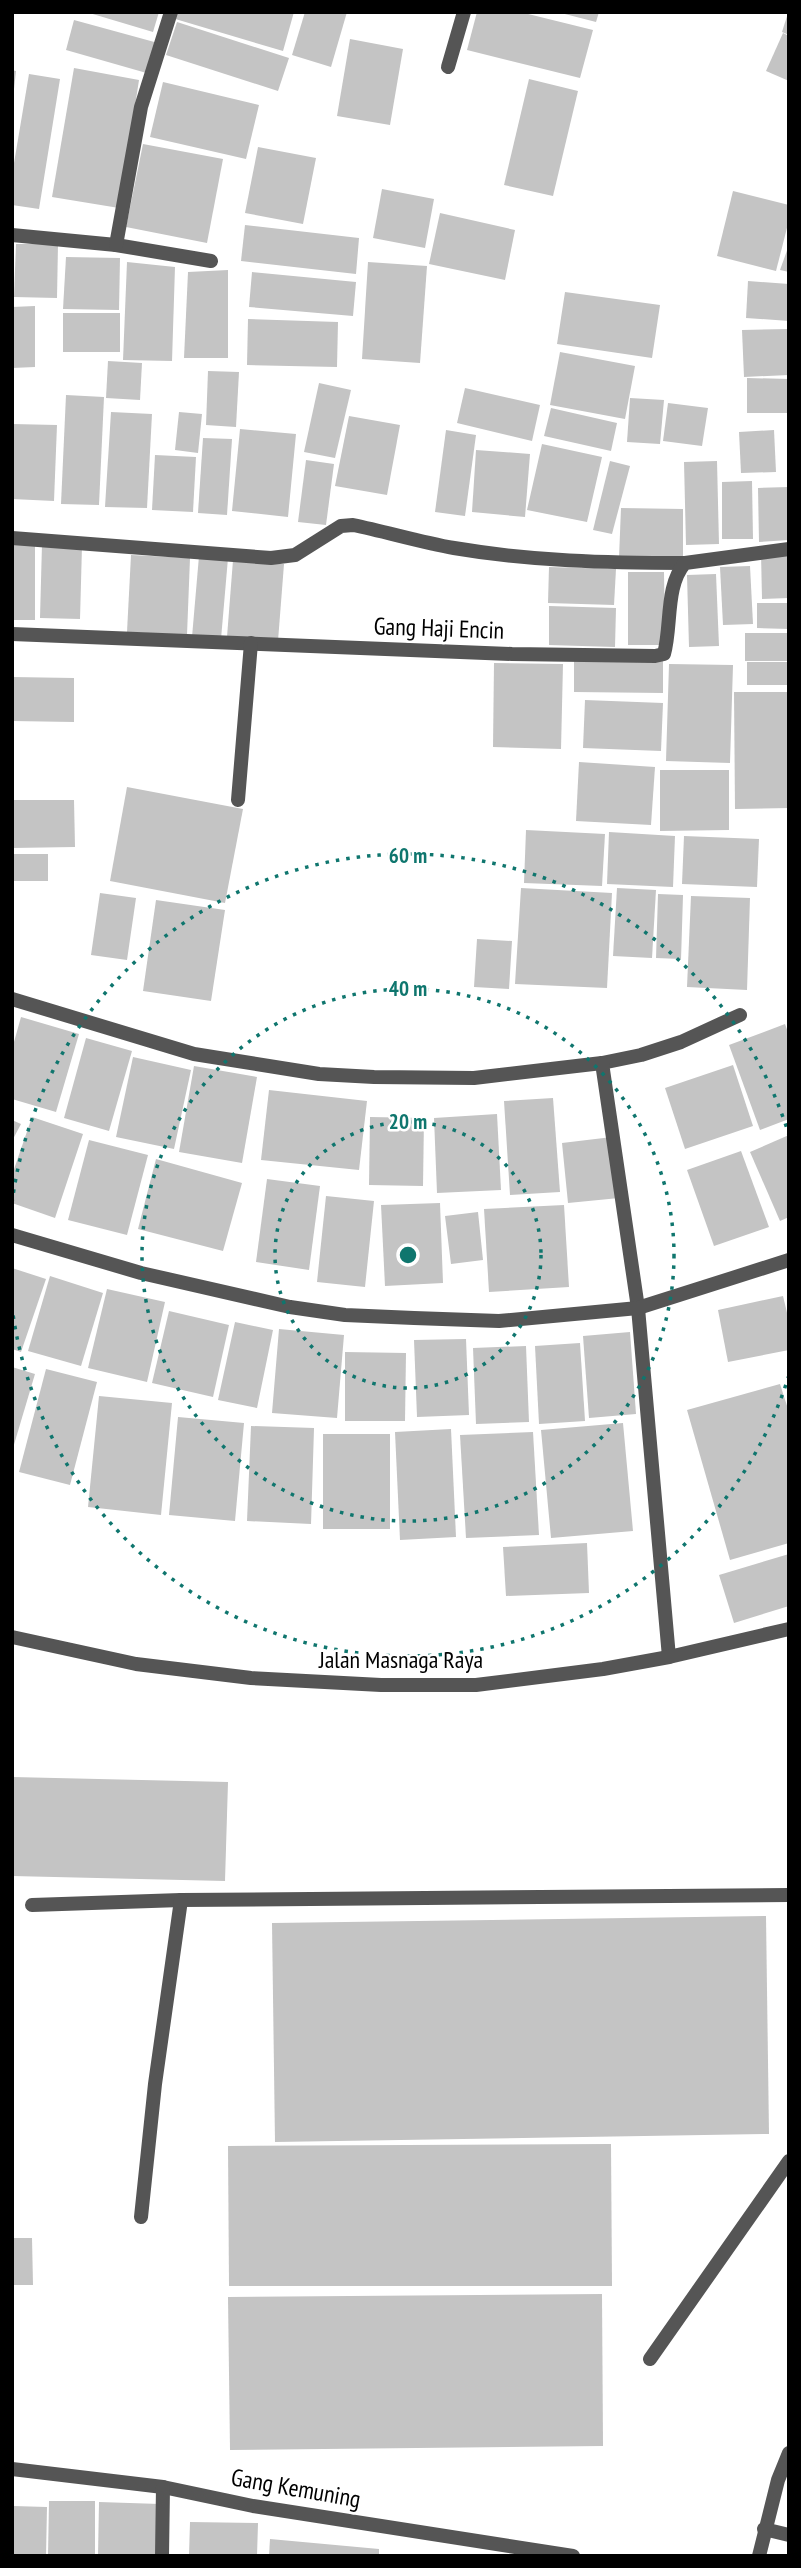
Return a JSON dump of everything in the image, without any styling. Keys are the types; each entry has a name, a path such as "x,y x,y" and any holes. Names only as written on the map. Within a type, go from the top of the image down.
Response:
{"street":[{"path":"116,245 141,107 171,12"},
{"path":"449,67 464,12"},
{"path":"12,235 116,245 211,261"},
{"path":"12,538 271,558 295,555 341,526 354,525 452,547 535,558 620,563 685,563 789,549"},
{"name":"Gang Haji Encin","path":"12,635 512,654 655,656 664,654 669,636 674,583 685,563"},
{"path":"238,800 251,643"},
{"path":"12,999 194,1054 319,1074 474,1078 602,1063 641,1055 681,1042 740,1015"},
{"path":"602,1063 638,1308 669,1657"},
{"path":"12,1235 141,1273 290,1307 345,1315 499,1321 638,1308 789,1260"},
{"name":"Jalan Masnaga Raya","path":"12,1637 136,1664 251,1678 381,1685 476,1685 603,1669 669,1657 789,1629"},
{"path":"33,1905 181,1900 789,1895"},
{"path":"141,2217 155,2084 181,1900"},
{"path":"650,2358 789,2161"},
{"path":"759,2556 764,2529 789,2452"},
{"name":"Gang Kemuning","path":"12,2469 163,2487 253,2506 573,2556"},
{"path":"162,2556 163,2487"},
{"path":"764,2529 789,2535"}],"building":[{"path":"86,12 159,12 153,32"},
{"path":"174,12 294,12 283,51 172,18"},
{"path":"305,12 347,12 331,67 292,55"},
{"path":"477,12 520,12 593,30 580,78 467,50"},
{"path":"557,12 599,12 596,22"},
{"path":"789,13 789,35 782,32"},
{"path":"74,20 158,43 150,74 66,50"},
{"path":"177,22 289,58 278,91 166,55"},
{"path":"783,33 789,36 789,81 766,71"},
{"path":"350,39 403,49 390,125 337,116"},
{"path":"74,68 139,80 119,208 52,197"},
{"path":"12,70 16,71 14,89 12,89"},
{"path":"29,74 60,79 39,209 12,205 12,175"},
{"path":"529,79 578,91 553,196 504,185"},
{"path":"163,82 259,105 246,159 150,137"},
{"path":"143,144 223,159 207,243 126,227"},
{"path":"258,147 316,158 303,224 245,213"},
{"path":"382,189 434,199 425,248 373,238"},
{"path":"733,191 789,205 789,220 776,271 717,256"},
{"path":"440,213 515,230 505,280 429,264"},
{"path":"245,225 359,238 356,274 241,261"},
{"path":"16,244 58,244 57,298 14,297"},
{"path":"789,245 789,272 780,270"},
{"path":"66,257 120,258 119,310 63,309"},
{"path":"127,262 175,267 172,361 123,360"},
{"path":"368,262 427,266 420,363 362,359"},
{"path":"228,270 228,358 184,358 188,272"},
{"path":"252,272 356,282 353,316 249,307"},
{"path":"748,281 789,284 789,321 746,318"},
{"path":"565,292 660,305 652,358 557,344"},
{"path":"35,306 35,367 12,368 12,307"},
{"path":"63,313 120,313 120,352 63,352"},
{"path":"248,319 338,322 337,367 247,365"},
{"path":"789,329 789,375 744,377 742,330"},
{"path":"560,352 635,366 625,419 550,405"},
{"path":"108,361 142,363 140,400 106,398"},
{"path":"208,371 239,372 236,427 206,425"},
{"path":"747,378 789,379 789,413 747,413"},
{"path":"319,383 351,390 335,458 304,452"},
{"path":"465,388 540,405 532,441 457,423"},
{"path":"66,395 104,397 99,505 61,504"},
{"path":"630,398 664,400 660,444 627,442"},
{"path":"668,403 708,408 702,446 663,441"},
{"path":"551,408 617,423 611,451 544,436"},
{"path":"111,412 152,414 147,508 105,507"},
{"path":"179,412 202,414 198,453 175,450"},
{"path":"349,416 400,425 387,495 335,486"},
{"path":"12,424 57,425 54,501 12,499"},
{"path":"240,429 296,434 288,517 232,511"},
{"path":"446,430 476,435 465,516 435,512"},
{"path":"774,430 776,472 741,473 739,432"},
{"path":"203,438 232,439 227,515 198,513"},
{"path":"542,444 602,457 587,522 527,510"},
{"path":"476,450 530,454 525,517 472,512"},
{"path":"155,455 196,457 193,512 152,510"},
{"path":"306,460 334,464 326,525 298,522"},
{"path":"610,461 630,466 612,534 593,530"},
{"path":"717,461 719,544 686,545 684,462"},
{"path":"752,481 753,539 722,539 722,482"},
{"path":"789,487 789,540 759,542 758,488"},
{"path":"621,508 683,509 683,559 619,558"},
{"path":"12,541 35,541 35,620 12,620"},
{"path":"42,544 82,546 80,619 40,618"},
{"path":"761,553 789,553 789,598 762,599"},
{"path":"131,555 190,558 187,635 127,632"},
{"path":"199,556 228,558 221,639 192,637"},
{"path":"233,560 284,564 278,641 227,637"},
{"path":"750,566 753,624 723,625 720,567"},
{"path":"549,567 616,569 614,605 548,603"},
{"path":"628,572 664,572 665,645 628,645"},
{"path":"716,574 719,646 689,647 687,575"},
{"path":"757,603 789,603 789,629 757,628"},
{"path":"549,606 616,608 615,647 549,645"},
{"path":"745,633 789,633 789,661 745,661"},
{"path":"574,659 663,660 663,693 574,692"},
{"path":"747,662 789,662 789,685 747,685"},
{"path":"494,663 563,664 561,749 493,747"},
{"path":"669,664 733,665 730,763 666,761"},
{"path":"12,677 74,678 74,722 12,721"},
{"path":"734,692 789,692 789,808 735,809"},
{"path":"585,700 663,703 661,751 583,748"},
{"path":"579,762 655,767 651,825 576,821"},
{"path":"660,770 729,770 729,830 660,831"},
{"path":"127,787 243,809 225,903 110,881"},
{"path":"12,800 74,800 75,847 12,848"},
{"path":"526,830 605,834 602,886 524,883"},
{"path":"609,832 675,836 673,887 607,884"},
{"path":"684,836 759,839 757,887 682,884"},
{"path":"12,854 48,854 48,881 12,881"},
{"path":"521,888 612,893 607,988 515,984"},
{"path":"617,888 656,890 652,958 613,956"},
{"path":"100,893 136,898 127,960 91,955"},
{"path":"658,894 683,895 681,959 656,958"},
{"path":"691,896 750,898 747,990 687,987"},
{"path":"156,900 225,910 211,1001 143,991"},
{"path":"477,939 512,941 509,989 474,987"},
{"path":"21,1017 79,1034 56,1112 12,1099 12,1049"},
{"path":"785,1024 789,1035 789,1119 760,1130 729,1045"},
{"path":"86,1038 132,1051 109,1131 64,1118"},
{"path":"133,1057 191,1070 174,1149 116,1137"},
{"path":"733,1065 753,1126 685,1149 665,1088"},
{"path":"194,1066 257,1077 242,1163 179,1152"},
{"path":"269,1090 367,1101 359,1170 261,1160"},
{"path":"553,1098 560,1192 510,1195 504,1101"},
{"path":"497,1114 501,1190 437,1193 434,1118"},
{"path":"32,1117 83,1134 55,1218 12,1203 12,1175"},
{"path":"370,1117 424,1118 423,1186 369,1185"},
{"path":"12,1120 21,1124 12,1141"},
{"path":"789,1135 789,1217 780,1221 750,1152"},
{"path":"612,1137 619,1198 568,1203 562,1143"},
{"path":"89,1140 148,1155 127,1235 68,1220"},
{"path":"741,1151 769,1227 714,1246 687,1170"},
{"path":"156,1159 242,1183 223,1251 138,1229"},
{"path":"267,1179 320,1186 309,1270 256,1262"},
{"path":"326,1196 374,1201 365,1287 317,1282"},
{"path":"440,1203 443,1283 385,1286 381,1205"},
{"path":"564,1205 569,1287 489,1292 484,1209"},
{"path":"478,1212 483,1260 451,1264 445,1216"},
{"path":"12,1268 46,1279 21,1352 12,1349"},
{"path":"50,1276 103,1293 81,1366 28,1351"},
{"path":"107,1289 165,1302 147,1382 88,1368"},
{"path":"783,1296 789,1321 789,1350 728,1362 718,1310"},
{"path":"169,1311 229,1325 213,1397 152,1383"},
{"path":"235,1322 273,1330 257,1408 218,1400"},
{"path":"279,1329 344,1335 337,1418 272,1413"},
{"path":"630,1332 636,1414 589,1418 583,1336"},
{"path":"466,1339 469,1415 417,1417 414,1340"},
{"path":"580,1343 585,1421 539,1424 535,1346"},
{"path":"526,1346 529,1422 476,1424 473,1348"},
{"path":"345,1352 406,1353 405,1421 345,1421"},
{"path":"12,1367 35,1374 13,1448 12,1448"},
{"path":"46,1369 97,1382 70,1485 19,1472"},
{"path":"780,1384 789,1412 789,1543 730,1560 687,1410"},
{"path":"99,1396 172,1403 161,1515 88,1507"},
{"path":"178,1417 244,1423 235,1521 169,1515"},
{"path":"623,1423 633,1531 551,1538 541,1430"},
{"path":"251,1426 314,1428 311,1524 247,1521"},
{"path":"451,1429 456,1537 400,1540 395,1432"},
{"path":"533,1432 539,1535 466,1538 460,1435"},
{"path":"323,1434 390,1434 390,1529 323,1529"},
{"path":"587,1543 589,1593 506,1596 503,1547"},
{"path":"789,1554 789,1606 734,1623 719,1575"},
{"path":"12,1777 228,1782 225,1881 12,1876"},
{"path":"766,1916 769,2134 275,2142 272,1923"},
{"path":"611,2144 612,2286 229,2286 228,2146"},
{"path":"12,2238 32,2238 33,2285 12,2285"},
{"path":"602,2294 603,2446 230,2450 228,2297"},
{"path":"49,2501 95,2501 95,2556 48,2556"},
{"path":"99,2502 160,2504 158,2556 98,2556"},
{"path":"13,2506 47,2507 46,2556 12,2556"},
{"path":"190,2522 258,2523 257,2556 189,2556"},
{"path":"270,2539 379,2549 379,2556 269,2556"}]}
